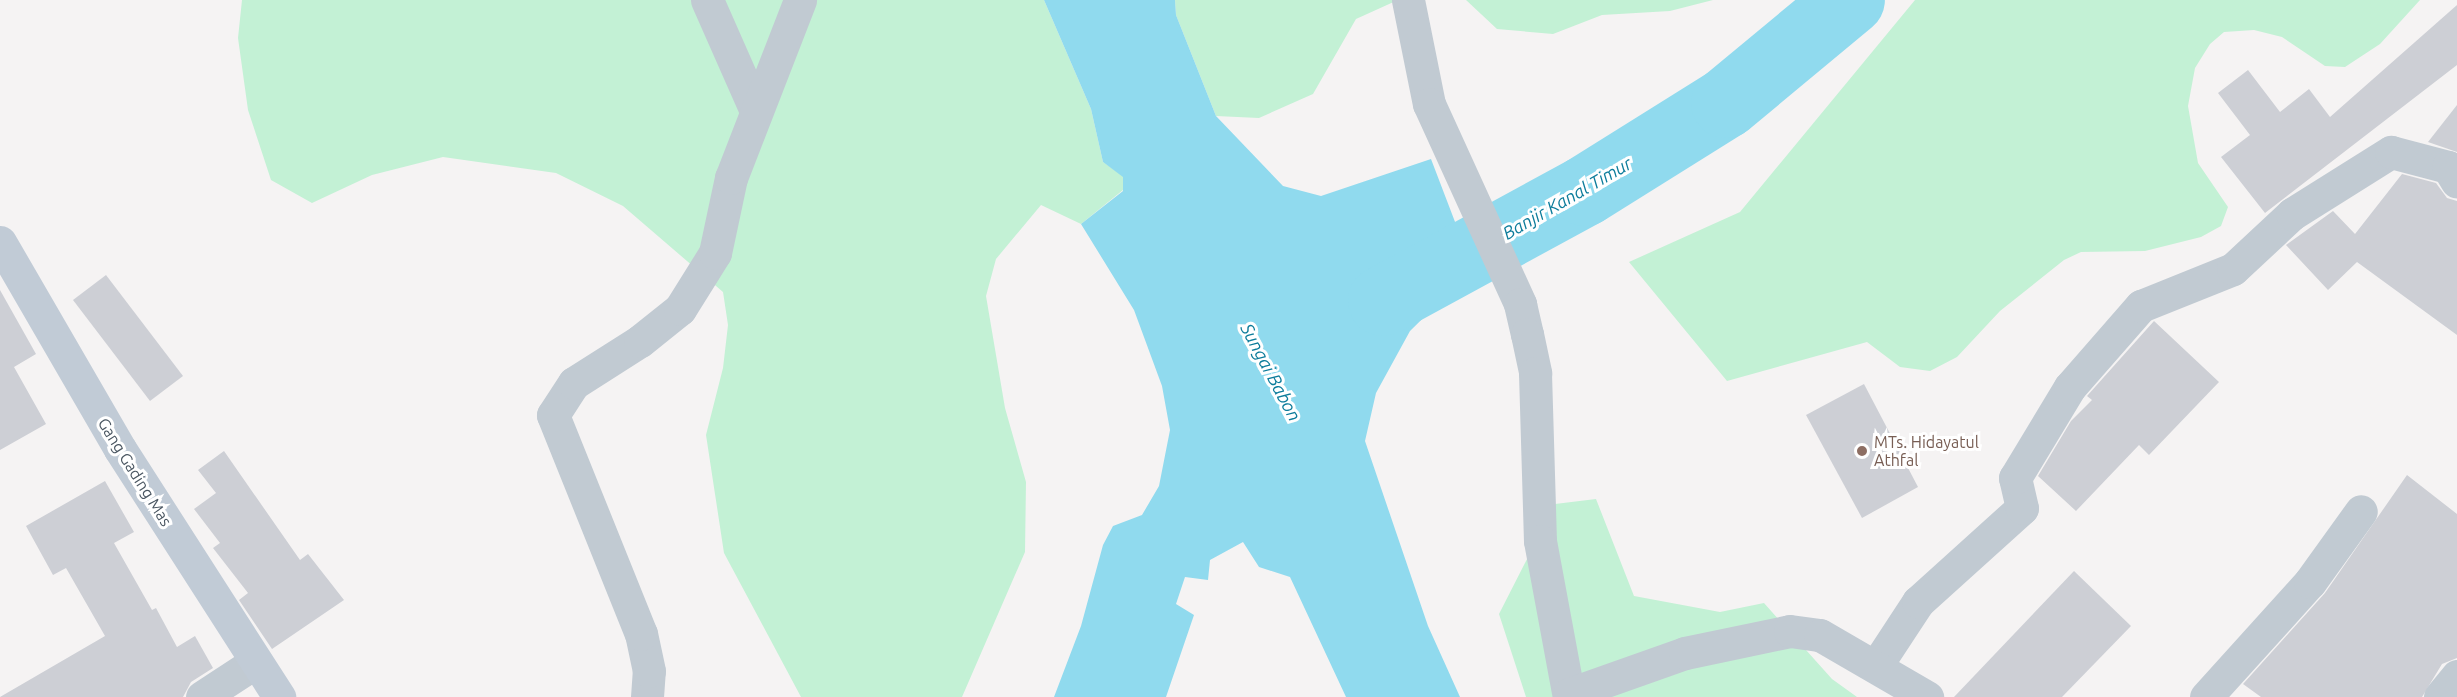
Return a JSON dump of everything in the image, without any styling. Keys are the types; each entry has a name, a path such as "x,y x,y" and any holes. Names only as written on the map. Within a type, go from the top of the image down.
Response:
{"street":[{"path":"707,0 755,109"},
{"path":"647,697 649,671 641,634 553,416 574,383 640,341 680,309 715,253 731,178 755,109 800,0"},
{"path":"1408,0 1422,76 1441,135 1520,304 1535,373 1540,541 1569,696 1685,653 1790,631 1820,635 1927,697"},
{"path":"1876,666 1918,602 2022,508 2015,478 2070,387 2141,306 2233,269 2292,214 2391,153 2448,167 2457,182"},
{"name":"Gang Gading Mas","path":"0,242 120,449 254,663 279,697"},
{"path":"2206,697 2310,582 2361,511"},
{"path":"202,697 254,663"},
{"path":"2440,697 2457,676"}],"green space":[{"path":"242,0 1044,0 1091,109 1103,162 1123,176 1123,190 1081,224 1041,205 996,259 986,296 1005,408 1026,482 1025,552 962,697 801,697 724,553 706,435 723,368 728,325 723,292 623,206 556,173 443,157 372,175 312,203 271,180 248,110 238,38"},
{"path":"1175,0 1398,0 1356,19 1313,94 1259,118 1216,116 1176,15"},
{"path":"1466,0 1713,0 1670,11 1602,15 1553,34 1497,29"},
{"path":"1915,0 2420,0 2380,44 2345,67 2325,66 2282,37 2254,30 2224,32 2210,44 2195,68 2188,106 2198,163 2228,207 2221,226 2201,237 2145,251 2081,252 2064,260 2000,311 1957,357 1930,371 1900,367 1867,342 1727,381 1629,262 1740,212"},
{"path":"1596,499 1634,596 1720,612 1764,603 1832,679 1857,697 1526,697 1499,614 1555,504"}],"water":[{"name":"Sungai Babon","path":"1044,0 1175,0 1176,15 1216,116 1283,186 1321,196 1431,159 1473,269 1410,331 1376,393 1365,441 1428,626 1460,697 1346,697 1290,577 1259,567 1243,542 1210,560 1208,580 1185,577 1176,604 1194,615 1166,697 1054,697 1081,626 1103,545 1113,526 1142,515 1159,486 1170,430 1162,386 1134,310 1081,224 1123,191 1123,177 1103,162 1091,109"}],"building":[{"path":"2457,5 2457,65 2265,213 2221,157 2250,135 2218,93 2248,70 2280,112 2309,89 2330,117"},
{"path":"2457,105 2457,152 2428,142"},
{"path":"2402,174 2436,183 2447,198 2457,201 2457,335 2357,262 2328,290 2286,245 2333,211 2355,234"},
{"path":"106,275 183,376 150,401 73,300"},
{"path":"0,290 36,354 14,367 46,424 0,450"},
{"path":"2154,321 2219,382 2149,455 2139,445 2076,511 2038,476 2071,421 2092,400 2087,396"},
{"name":"MTs. Hidayatul Athfal","path":"1864,384 1918,487 1862,518 1806,415"},
{"path":"224,451 300,560 308,554 344,600 272,649 239,600 248,593 213,548 220,543 194,509 216,493 198,470"},
{"path":"2407,475 2457,514 2457,658 2442,664 2422,697 2261,697 2243,684 2325,593"},
{"path":"105,481 134,532 114,543 152,610 156,608 177,647 195,636 213,668 191,682 183,697 0,697 105,636 66,568 53,575 26,526"},
{"path":"2074,571 2131,626 2062,697 1954,697"}],"waterway":[{"name":"Banjir Kanal Timur","path":"1383,301 1585,191 1726,103 1850,0"}],"place":[{"name":"MTs. Hidayatul Athfal","path":"1862,451"}]}
